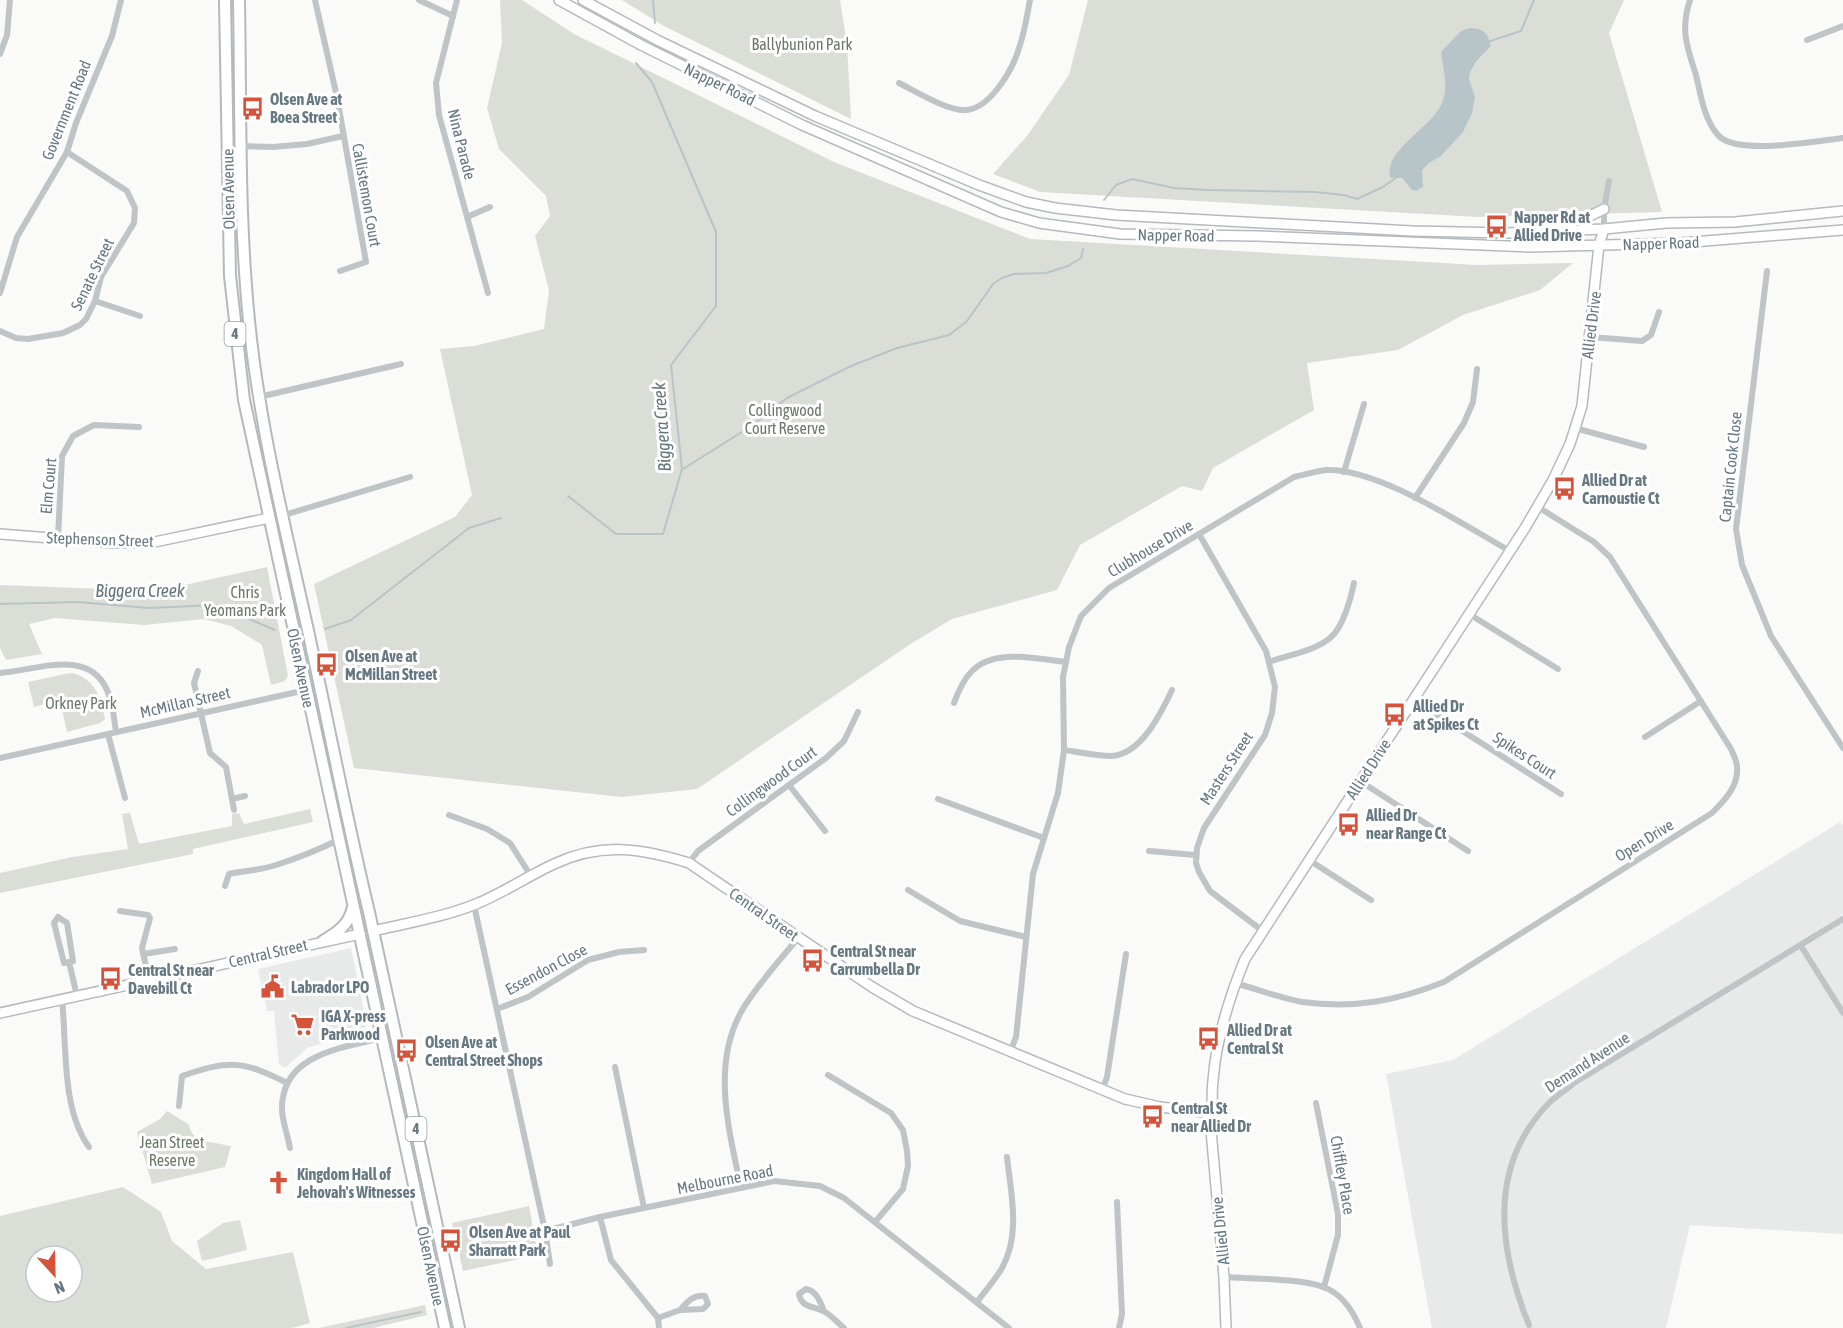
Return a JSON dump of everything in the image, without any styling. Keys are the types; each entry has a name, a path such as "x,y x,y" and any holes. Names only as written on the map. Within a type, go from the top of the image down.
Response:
{"main road":[{"name":"Olsen Avenue","path":"225,0 230,264 237,347 246,411 445,1328"},
{"name":"Olsen Avenue","path":"239,0 246,291 270,464 459,1328"},
{"name":"Napper Road","path":"559,0 641,45 802,125 1001,212 1033,221 1082,230 1104,233 1278,236 1508,247 1740,240 1843,230"},
{"name":"Napper Road","path":"583,0 659,41 815,116 979,185 1026,202 1054,208 1116,215 1412,231 1529,232 1604,230 1666,223 1735,222 1843,211"},
{"path":"1529,232 1566,220 1588,217 1604,209"},
{"name":"Allied Drive","path":"1226,1328 1224,1277 1210,1119 1212,1082 1225,1016 1235,983 1245,959 1510,551 1553,480 1575,429 1582,406 1599,245 1604,230"},
{"name":"Stephenson Street","path":"0,534 150,543 269,518"},
{"name":"Central Street","path":"373,931 474,905 572,857 605,849 643,850 689,862 798,938 913,1011 1141,1104 1212,1113"},
{"path":"323,941 344,927 354,907"},
{"path":"360,933 373,931"},
{"name":"Central Street","path":"0,1013 360,933"}],"street":[{"path":"0,54 7,36 10,0"},
{"name":"Government Road","path":"0,292 16,237 67,152 76,123 112,36 121,0"},
{"name":"Callistemon Court","path":"315,0 338,98 366,262 340,271"},
{"path":"419,0 453,16"},
{"name":"Nina Parade","path":"457,0 436,83 439,115 488,294"},
{"path":"898,83 947,106 966,110 983,104 1000,86 1020,47 1030,0"},
{"path":"1690,0 1685,15 1684,34 1708,120 1719,138 1737,144 1768,147 1843,138"},
{"path":"1807,40 1843,26"},
{"path":"227,147 296,145 343,136"},
{"name":"Senate Street","path":"0,331 16,338 28,339 63,333 80,325 86,319 95,301 101,277 134,223 134,201 123,187 67,152"},
{"path":"1604,230 1604,209 1609,181"},
{"path":"467,217 490,207"},
{"name":"Captain Cook Close","path":"1767,271 1736,529 1742,565 1771,636 1843,748"},
{"path":"95,301 140,316"},
{"path":"1590,337 1642,341 1651,335 1659,312"},
{"path":"259,397 401,364"},
{"path":"1415,498 1464,423 1473,402 1477,369"},
{"path":"1344,472 1364,404"},
{"name":"Elm Court","path":"58,538 62,456 73,436 94,425 139,427"},
{"path":"1575,429 1644,447"},
{"name":"Clubhouse Drive","path":"1010,1052 1016,1037 1033,874 1058,793 1064,750 1063,677 1069,647 1081,616 1109,588 1294,477 1325,470 1362,475 1398,489 1510,551"},
{"path":"269,518 283,516 410,477"},
{"name":"Open Drive","path":"1235,983 1300,1001 1342,1005 1380,1002 1413,994 1443,982 1712,813 1726,800 1734,784 1737,767 1731,749 1610,557 1594,542 1538,507"},
{"name":"Masters Street","path":"1195,855 1204,828 1265,735 1272,713 1275,687 1266,651 1199,534"},
{"path":"1269,662 1318,645 1332,637 1342,621 1352,596 1354,583"},
{"path":"1469,614 1558,669"},
{"path":"954,703 960,688 972,670 992,658 1024,658 1066,663"},
{"path":"0,673 71,664 91,671 106,688 112,704 116,732"},
{"path":"198,671 194,683 199,713 210,753 225,767 234,810"},
{"name":"McMillan Street","path":"0,758 306,690"},
{"path":"1064,750 1113,756 1130,749 1158,718 1172,690"},
{"name":"Spikes Court","path":"1414,700 1561,794"},
{"path":"1645,737 1701,701"},
{"name":"Collingwood Court","path":"689,862 698,851 826,758 844,741 858,712"},
{"path":"108,734 125,798"},
{"path":"1360,781 1468,851"},
{"path":"789,785 825,831"},
{"path":"232,799 246,796"},
{"path":"938,799 1044,838"},
{"path":"449,815 487,829 510,843 531,876"},
{"path":"225,886 229,874 277,865 314,853 338,840"},
{"path":"1149,851 1195,855 1199,872 1210,891 1264,932"},
{"path":"1309,860 1371,900"},
{"path":"908,890 960,921 1026,937"},
{"path":"474,905 545,1231 550,1264"},
{"path":"120,910 148,915 150,918 144,939 143,954 149,980"},
{"path":"58,916 67,923 74,961 69,962 64,963 54,923 58,916"},
{"name":"Demand Avenue","path":"1529,1325 1516,1294 1504,1238 1503,1206 1509,1169 1528,1130 1549,1103 1574,1083 1843,919"},
{"path":"741,1188 726,1114 727,1054 734,1029 744,1007 798,938"},
{"path":"1801,946 1843,1013"},
{"path":"143,954 175,949"},
{"name":"Essendon Close","path":"497,1009 528,997 588,960 619,952 644,950"},
{"path":"1102,1090 1107,1077 1126,954"},
{"path":"69,962 77,996"},
{"path":"62,999 67,1082 80,1134 89,1147"},
{"path":"290,1148 282,1111 287,1083 305,1062 328,1050 382,1038"},
{"path":"179,1106 182,1076 207,1067 228,1063 245,1065 287,1083"},
{"path":"615,1067 644,1208"},
{"path":"828,1075 891,1113 903,1130 908,1151 908,1166 903,1189 875,1222"},
{"name":"Chiffley Place","path":"1316,1103 1338,1214 1338,1235 1324,1287"},
{"path":"977,1302 1002,1268 1013,1241 1014,1218 1007,1157"},
{"name":"Melbourne Road","path":"545,1231 600,1217 774,1181 820,1186 844,1198 1009,1328"},
{"path":"1118,1202 1122,1314 1119,1328"},
{"path":"600,1217 610,1260 658,1318 659,1328"},
{"path":"1224,1277 1324,1287 1340,1297 1354,1313 1360,1328"},
{"path":"658,1318 680,1310"},
{"path":"824,1311 844,1328"}],"shaded area":[{"path":"1469,28 1484,32 1491,46 1477,60 1470,72 1469,79 1475,97 1472,113 1463,132 1441,156 1422,170 1423,187 1416,191 1412,190 1402,178 1391,178 1390,168 1393,159 1437,112 1444,97 1445,84 1441,52 1461,31"},
{"path":"1840,822 1843,826 1843,1234 1690,1225 1666,1328 1432,1328 1386,1074 1453,1060"},
{"path":"351,948 367,1025 359,1032 307,1048 285,1068 279,1064 274,1011 267,1011 258,969"}],"green space":[{"name":"Collingwood Court Reserve","path":"500,0 522,0 574,34 834,162 1030,239 1477,265 1573,263 1540,290 1463,315 1398,350 1307,363 1314,410 1213,468 1202,491 1182,486 1080,545 1057,590 952,619 912,643 697,789 622,797 354,768 314,584 455,517 472,495 440,349 474,346 544,329 549,290 535,236 550,216 546,196 499,149 487,108 502,43"},
{"name":"Ballybunion Park","path":"622,0 840,0 847,44 851,119 664,26"},
{"path":"1088,0 1624,0 1609,33 1662,212 1478,217 1040,192 993,174 1027,136 1069,75"},
{"name":"Chris Yeomans Park","path":"267,567 288,676 285,681 271,685 262,645 231,626 204,619 144,625 55,618 29,624 42,654 6,660 0,648 0,585 157,591"},
{"name":"Orkney Park","path":"73,673 92,685 99,697 105,719 100,723 67,732 60,700 34,707 28,682"},
{"path":"310,809 313,822 193,849 193,854 0,893 0,873 72,857 128,849 122,814 130,813 139,844 232,826 232,814 239,813 244,824"},
{"name":"Jean Street Reserve","path":"167,1111 188,1124 192,1133 199,1140 231,1146 225,1167 152,1184 137,1132 160,1119"},
{"path":"123,1187 161,1212 172,1241 206,1269 293,1252 310,1323 292,1328 0,1328 0,1216"},
{"path":"529,1206 538,1255 463,1271 452,1223"},
{"path":"240,1220 247,1250 202,1261 197,1241 223,1223"},
{"path":"425,1305 427,1315 373,1328 319,1328"}],"waterway":[{"name":"Biggera Creek","path":"653,0 655,23"},
{"path":"1487,42 1521,31 1534,0"},
{"name":"Biggera Creek","path":"568,496 616,534 663,534 682,469 671,365 716,306 716,232 652,82 636,63"},
{"path":"1104,200 1116,185 1132,179 1174,188 1315,192 1344,195 1357,199 1383,187 1397,177"},
{"path":"683,469 753,425 787,398 851,366 897,348 949,335 967,321 993,284 1002,278 1014,274 1046,273 1068,266 1081,258 1083,249"},
{"name":"Biggera Creek","path":"325,629 351,620 469,528 501,518"},
{"name":"Biggera Creek","path":"0,604 78,602 149,608 216,605 275,630"},
{"path":"346,1328 421,1312"}],"place":[{"name":"Olsen Ave at Boea Street","path":"252,108"},
{"name":"Napper Rd at Allied Drive","path":"1496,226"},
{"name":"Allied Dr at Carnoustie Ct","path":"1564,489"},
{"name":"Olsen Ave at McMillan Street","path":"327,665"},
{"name":"Allied Dr at Spikes Ct","path":"1395,715"},
{"name":"Allied Dr near Range Ct","path":"1348,824"},
{"name":"Central St near Carrumbella Dr","path":"812,960"},
{"name":"Central St near Davebill Ct","path":"110,979"},
{"name":"Labrador LPO","path":"273,987"},
{"name":"IGA X-press Parkwood","path":"303,1025"},
{"name":"Allied Dr at Central St","path":"1209,1039"},
{"name":"Olsen Ave at Central Street Shops","path":"407,1051"},
{"name":"Central St near Allied Dr","path":"1153,1117"},
{"name":"Kingdom Hall of Jehovah's Witnesses","path":"279,1183"},
{"name":"Olsen Ave at Paul Sharratt Park","path":"451,1241"}]}
